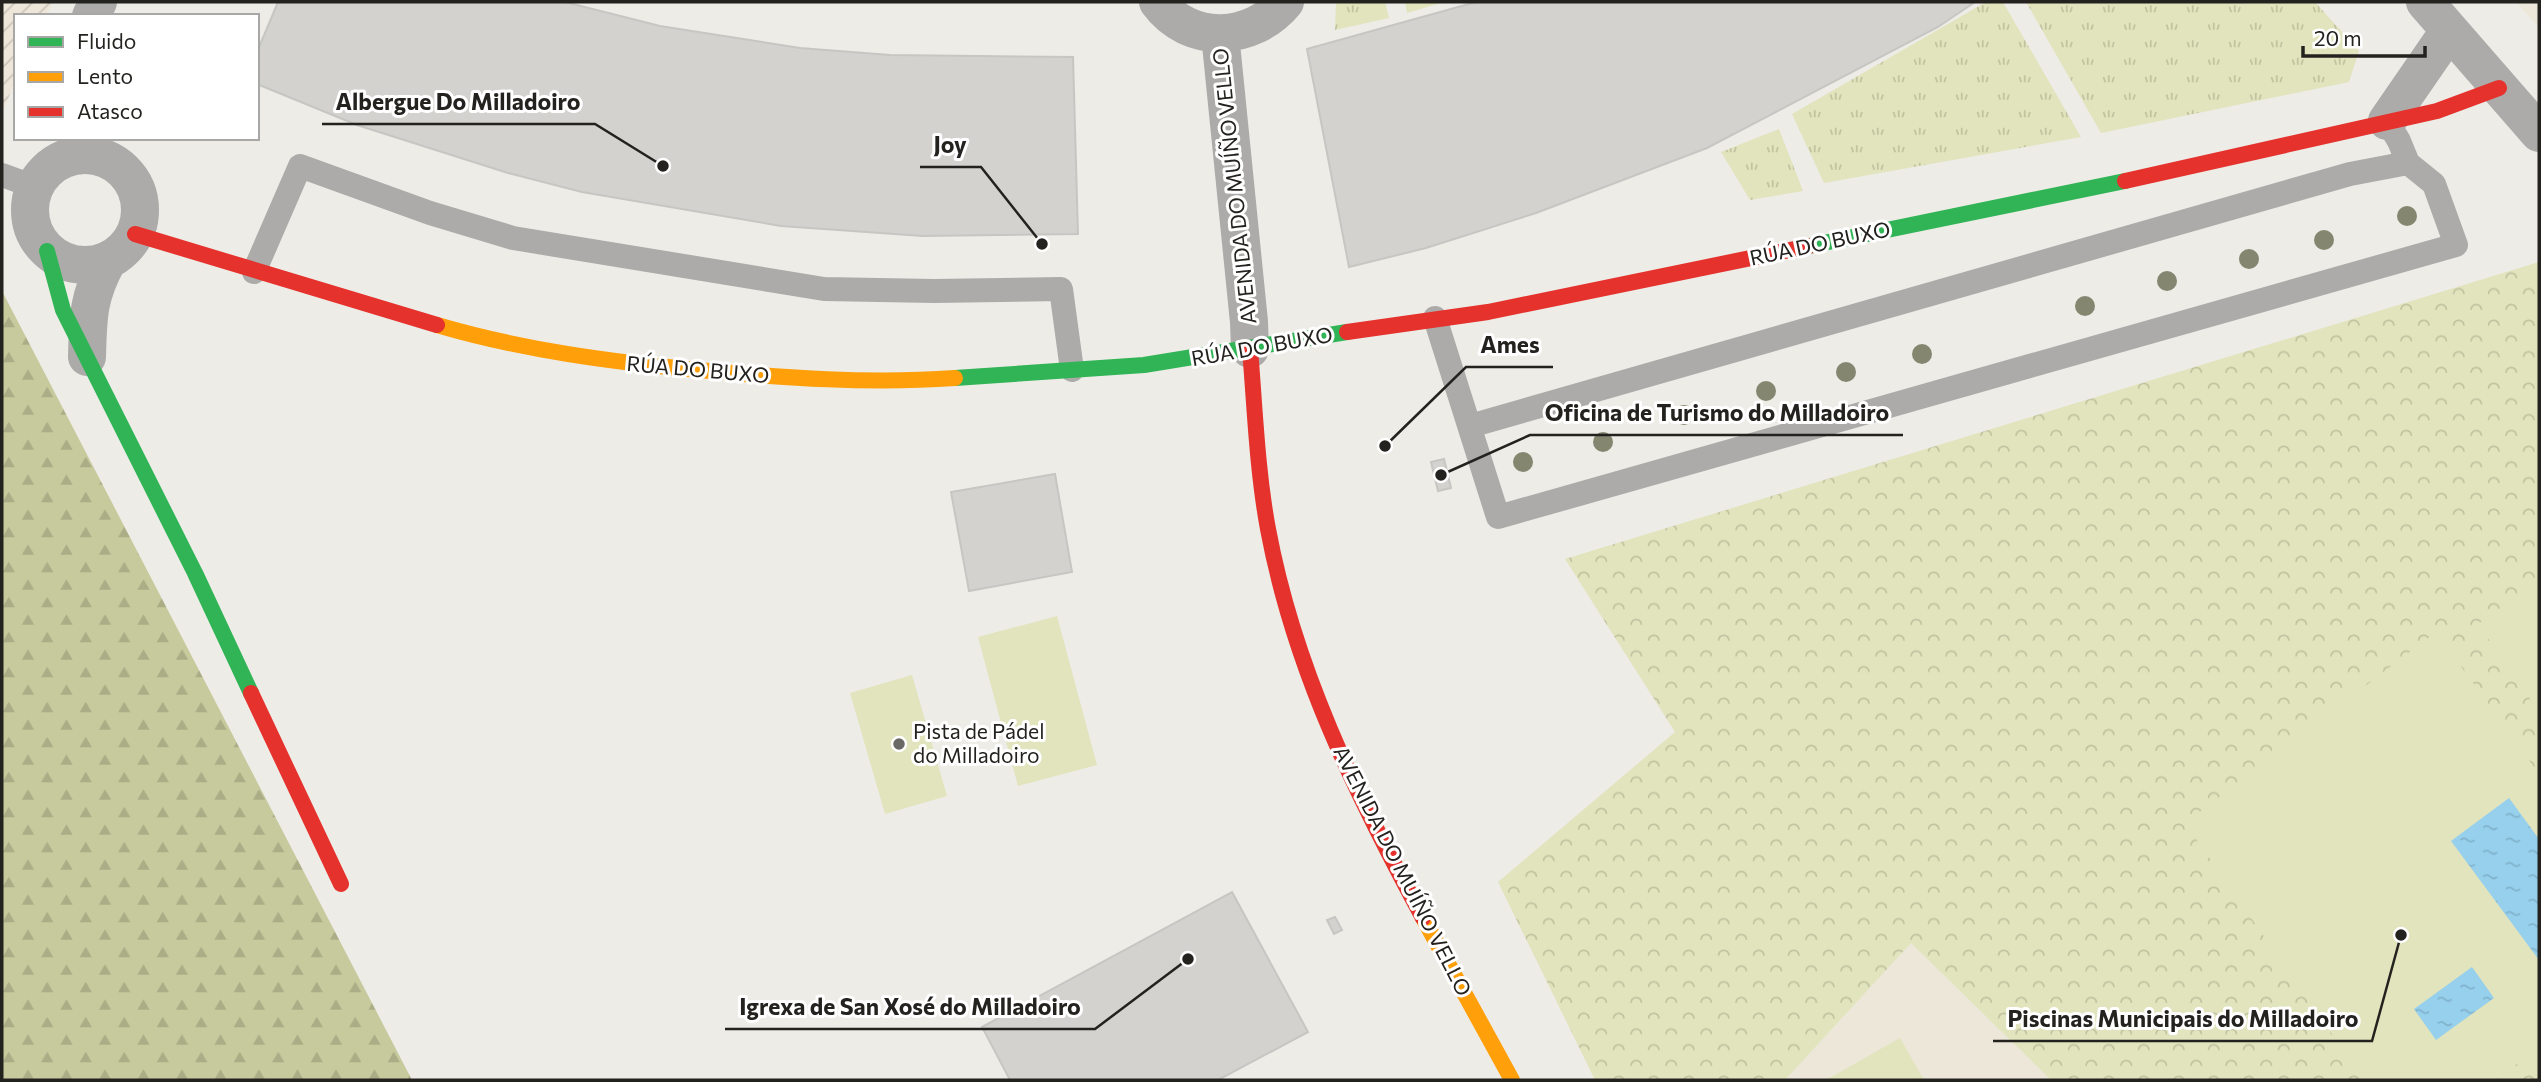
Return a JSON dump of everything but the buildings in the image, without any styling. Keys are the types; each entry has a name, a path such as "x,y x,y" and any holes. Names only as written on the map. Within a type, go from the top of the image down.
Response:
{"street":[{"path":"1158,2 1181,24 1200,32 1220,34 1240,31 1268,19 1285,2"},
{"path":"2425,2 2449,31 2524,108"},
{"path":"2387,121 2449,31"},
{"name":"AVENIDA DO MUÍÑO VELLO","path":"1220,34 1268,528 1290,620 1317,700 1352,784 1513,1080"},
{"name":"RÚA DO BUXO","path":"47,251 60,260 75,265 90,265 121,247 254,272 484,339 615,362 771,377 912,381 1187,360 1436,318 1488,312 2069,193 2437,111 2524,108"},
{"path":"87,357 90,303 95,283 140,218 139,200 134,184 123,170 108,160 92,155 75,156 38,166 30,204 30,221 47,251 63,310 195,573 341,884"}],"lane":[{"path":"1436,318 1498,517 2456,245 2434,184 2408,163 2387,121"},
{"path":"1470,426 2350,174 2408,163"},
{"path":"254,272 300,166 430,213 513,238 824,289 1061,289 1072,370"}],"shaded area":[{"path":"2,2 53,2 47,14 14,14 14,84 2,114"},
{"path":"2516,2 2539,2 2539,28"},
{"path":"1911,943 2051,1080 1785,1080"}],"green space":[{"path":"1385,2 1389,18 1335,30 1336,3"},
{"path":"1405,2 1444,2 1407,13"},
{"path":"1986,2 2003,2 2081,137 1824,183 1792,114"},
{"path":"2026,2 2315,2 2359,51 2349,82 2101,133"},
{"path":"1779,129 1803,191 1750,200 1721,152"},
{"path":"2539,262 2539,1080 2051,1080 1911,943 1785,1080 1595,1080 1498,882 1675,732 1565,559"},
{"path":"2,291 412,1080 2,1080"},
{"path":"2539,580 2539,712 2478,624"},
{"path":"1057,616 1097,765 1018,786 978,637"},
{"path":"2436,632 2539,774 2539,1047 2496,1080 2364,1080 2185,823"},
{"name":"Pista de Pádel do Milladoiro","path":"912,675 947,796 885,814 850,693"},
{"path":"1900,1038 1924,1080 1826,1080"}],"water":[{"path":"2509,798 2539,839 2539,960 2451,841"},
{"path":"2472,967 2494,998 2436,1040 2414,1009"}],"traffic: fast":[{"path":"1809,246 2125,181"},
{"path":"47,251 63,310 195,573 251,693"},
{"path":"955,378 1144,365 1347,332"}],"traffic: slow":[{"path":"437,325 534,348 666,367 827,379 955,378"},
{"path":"1423,918 1512,1080"}],"traffic: jam":[{"path":"2125,181 2437,111 2499,88"},
{"path":"135,234 437,325"},
{"path":"1347,332 1488,312 1809,246"},
{"path":"1250,349 1264,507 1279,581 1294,631 1330,730 1351,777 1423,918"},
{"path":"251,693 341,884"}],"place":[{"name":"Albergue Do Milladoiro","path":"663,166"},
{"name":"Joy","path":"1042,244"},
{"name":"Ames","path":"1385,446"},
{"name":"Oficina de Turismo do Milladoiro","path":"1441,475"},
{"name":"Pista de Pádel do Milladoiro","path":"899,744"},
{"name":"Piscinas Municipais do Milladoiro","path":"2401,935"},
{"name":"Igrexa de San Xosé do Milladoiro","path":"1188,959"}]}
